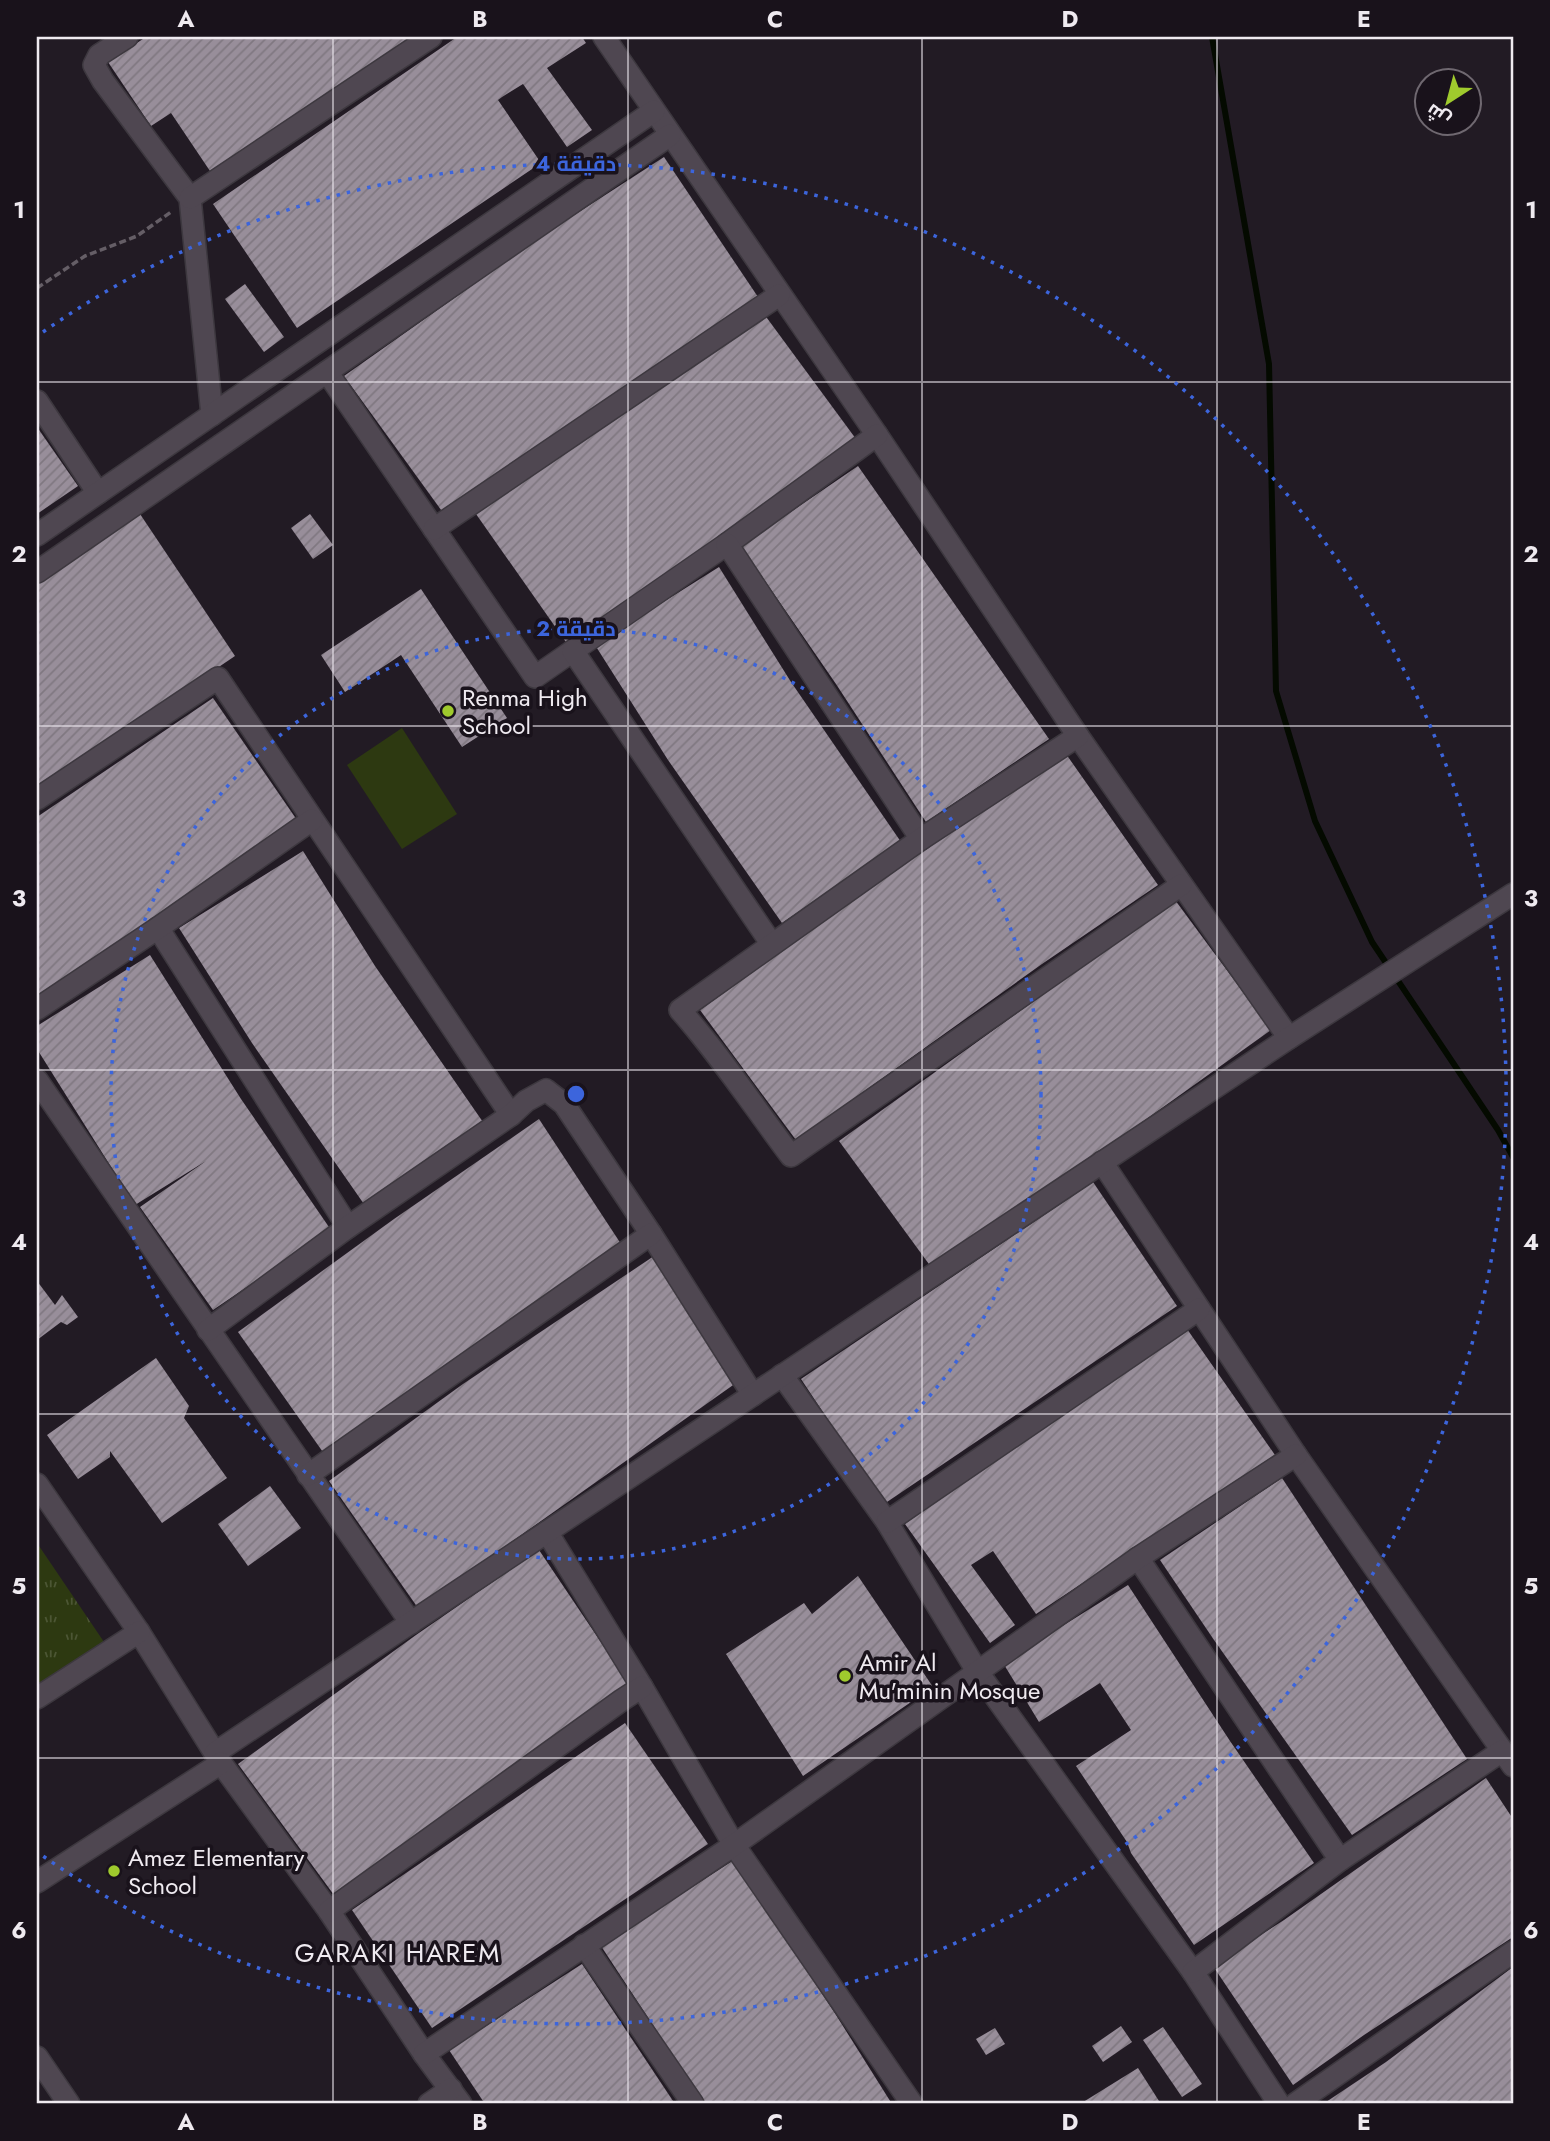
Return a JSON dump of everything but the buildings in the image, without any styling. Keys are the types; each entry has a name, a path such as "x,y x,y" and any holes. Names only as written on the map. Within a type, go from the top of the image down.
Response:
{"street":[{"path":"127,37 99,55 94,65 190,198 212,415"},
{"path":"190,198 431,37"},
{"path":"604,37 877,435 1078,736 1289,1038"},
{"path":"37,535 654,110"},
{"path":"37,572 670,135"},
{"path":"434,529 779,295"},
{"path":"327,372 535,677 727,544 877,435"},
{"path":"37,401 98,493"},
{"path":"727,544 921,839"},
{"path":"573,651 771,943"},
{"path":"37,799 218,678 511,1115"},
{"path":"1078,736 921,839 680,1010 709,1043 791,1156 1181,885"},
{"path":"37,1009 312,820"},
{"path":"37,1882 411,1623 1289,1038 1513,894"},
{"path":"158,928 348,1227"},
{"path":"37,1080 411,1623"},
{"path":"208,1330 348,1227 511,1115 526,1101 546,1090 564,1104 651,1234 753,1395"},
{"path":"1102,1162 1296,1455 1508,1759 1340,1860 1193,1972"},
{"path":"308,1475 651,1234"},
{"path":"887,1522 1199,1309"},
{"path":"782,1376 887,1522 977,1671 1193,1972 1279,2104"},
{"path":"424,2054 734,1845 1138,1558 1296,1455"},
{"path":"37,1484 139,1632 218,1758 330,1911 424,2054 456,2097 429,2104"},
{"path":"547,1532 734,1845 912,2104"},
{"path":"1138,1558 1340,1860"},
{"path":"37,1698 139,1632"},
{"path":"330,1911 622,1699 642,1688"},
{"path":"584,1945 693,2104"},
{"path":"1294,2104 1513,1952"},
{"path":"37,2057 45,2088 69,2104"}],"path":[{"path":"37,288 85,256 136,236 190,198"}],"green space":[{"path":"402,728 457,814 402,849 347,765"},
{"path":"37,1543 106,1645 37,1688"}],"waterway":[{"path":"1212,37 1269,364 1276,691 1315,821 1372,942 1498,1130 1513,1157"}],"place":[{"name":"Renma High School","path":"448,711"},
{"name":"Amir Al Mu'minin Mosque","path":"845,1676"},
{"name":"Amez Elementary School","path":"114,1871"}],"district":[{"name":"GARAKI HAREM","path":"398,1953"}]}
